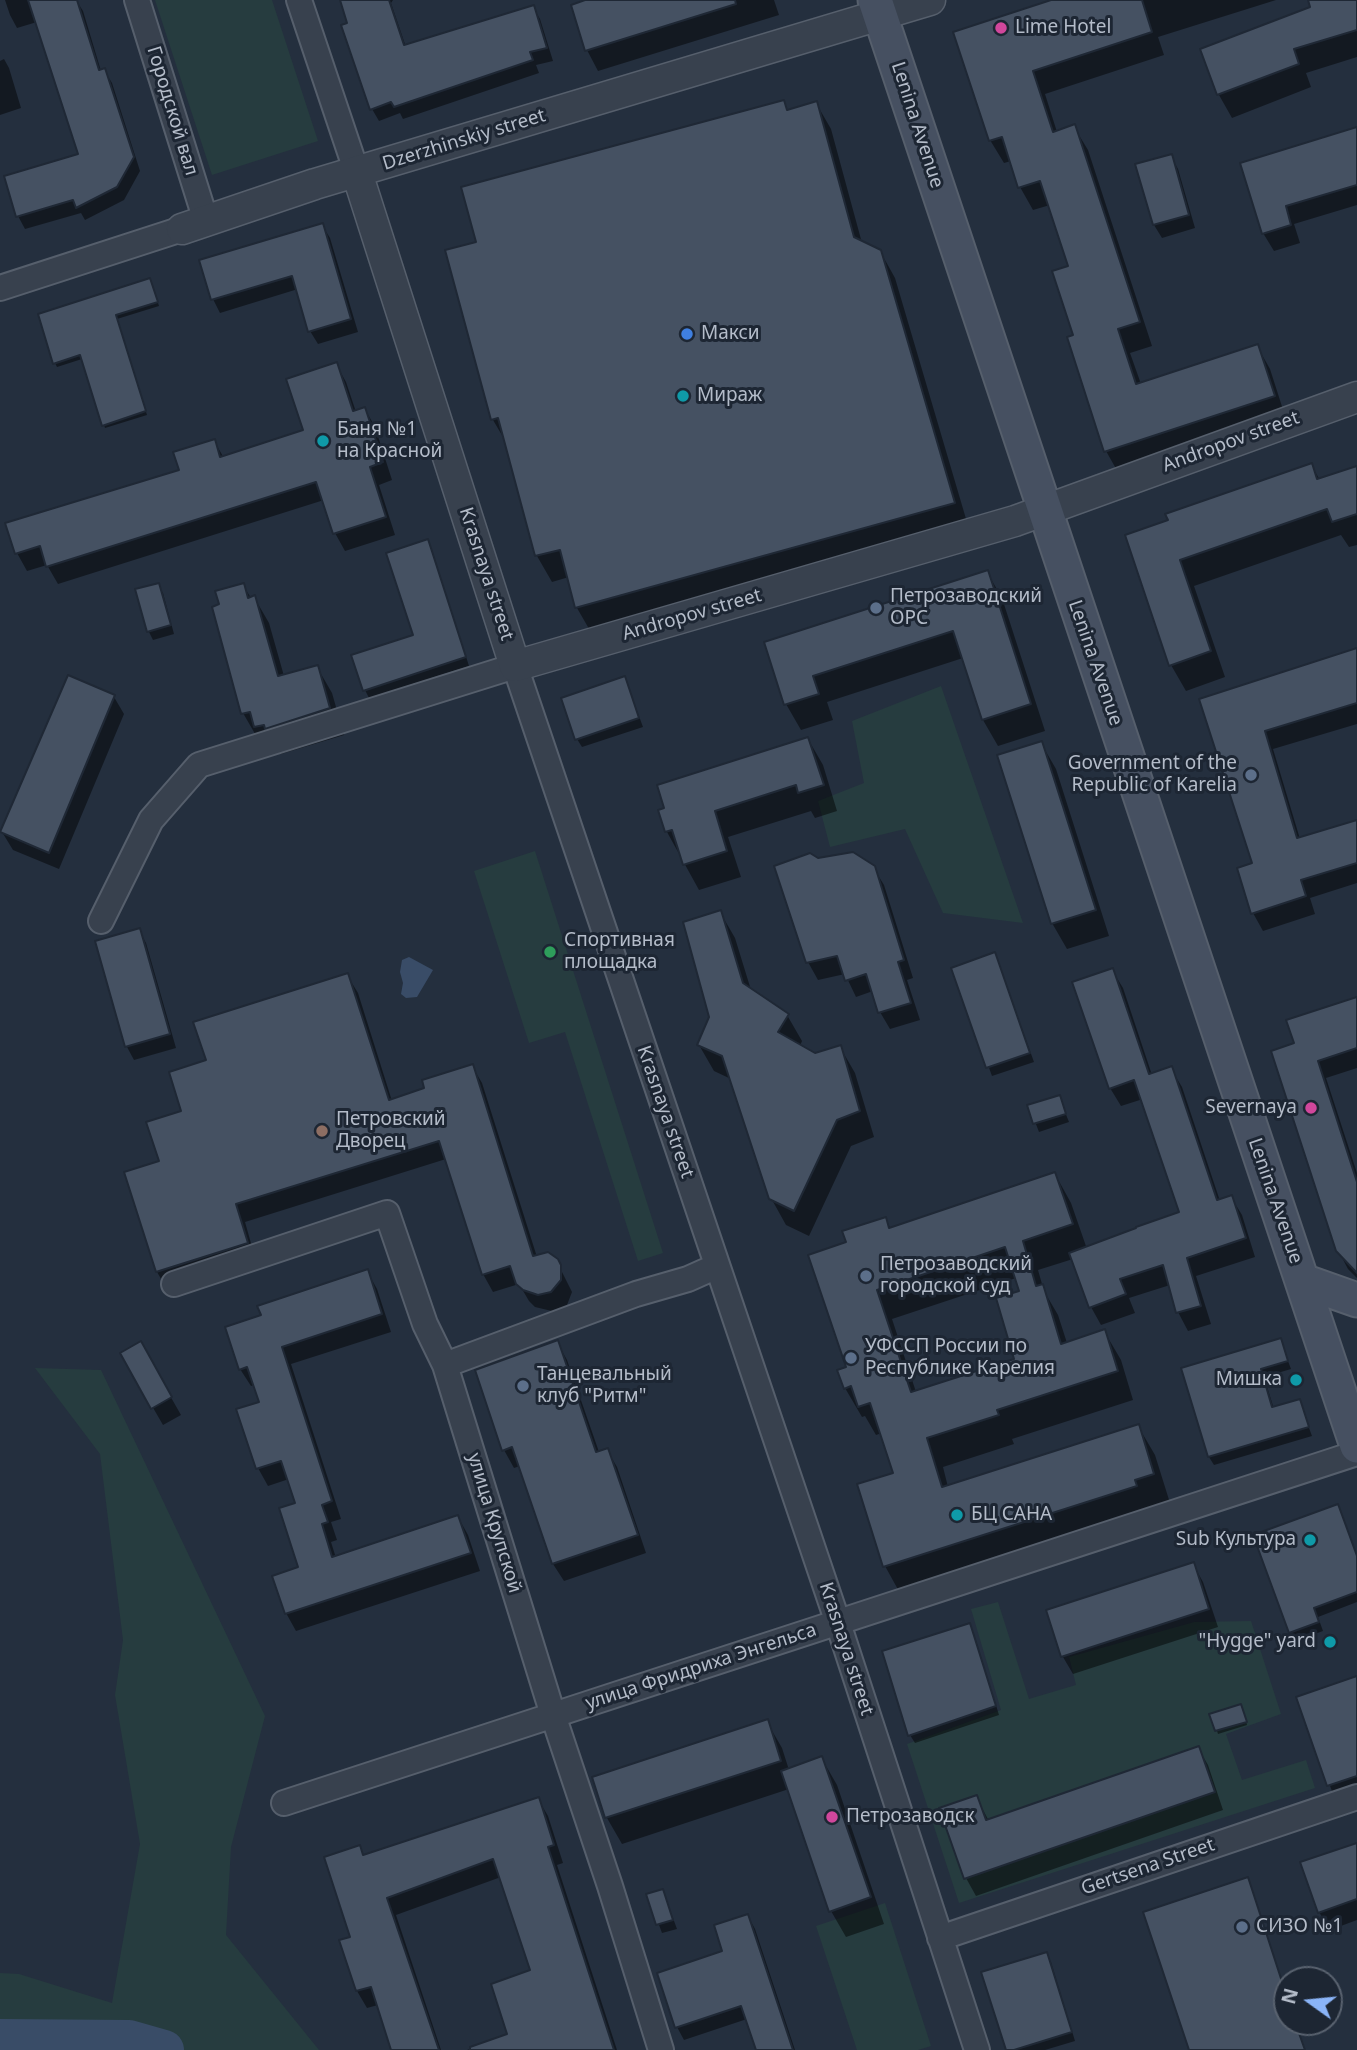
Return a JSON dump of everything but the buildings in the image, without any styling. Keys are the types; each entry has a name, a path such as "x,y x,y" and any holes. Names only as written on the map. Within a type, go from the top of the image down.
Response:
{"main road":[{"name":"Lenina Avenue","path":"878,8 1357,1446"},
{"path":"1303,1281 1357,1300"}],"street":[{"name":"Городской вал","path":"137,0 194,225"},
{"path":"299,0 357,173"},
{"name":"Dzerzhinskiy street","path":"0,288 315,184 878,8 930,0"},
{"name":"Krasnaya street","path":"357,173 515,666 838,1622 977,2050"},
{"name":"Andropov street","path":"101,921 151,820 199,765 515,666 1044,511 1357,397"},
{"name":"улица Крупской","path":"174,1284 387,1213 425,1324 445,1365 553,1715 661,2050"},
{"path":"445,1365 636,1294 688,1279 717,1266"},
{"name":"улица Фридриха Энгельса","path":"284,1803 1357,1453"},
{"name":"Gertsena Street","path":"940,1938 1357,1797"}],"green space":[{"path":"155,0 272,0 318,141 212,175"},
{"path":"941,686 1023,923 943,913 905,829 830,847 818,801 864,783 852,721"},
{"path":"535,851 663,1253 638,1261 565,1032 529,1043 474,871"},
{"path":"35,1368 101,1370 265,1716 231,1847 226,1935 319,2050 0,2050 0,1973 19,1974 112,2003 140,1844 115,1695 123,1640 100,1454"},
{"path":"998,1602 1029,1699 1076,1685 1069,1657 1194,1622 1251,1621 1281,1714 1226,1734 1242,1780 1306,1760 1315,1788 959,1903 907,1744 1001,1710 971,1609"},
{"path":"885,1903 931,2046 918,2050 857,2050 816,1926"}],"water":[{"path":"409,957 433,970 417,997 406,998 401,994 403,983 400,972 402,960"}],"waterway":[{"path":"0,2039 129,2040 164,2050"}],"place":[{"name":"Lime Hotel","path":"1001,28"},
{"name":"Макси","path":"687,334"},
{"name":"Мираж","path":"683,396"},
{"name":"Баня №1 на Красной","path":"323,441"},
{"name":"Петрозаводский ОРС","path":"876,608"},
{"name":"Government of the Republic of Karelia","path":"1251,775"},
{"name":"Спортивная площадка","path":"550,952"},
{"name":"Severnaya","path":"1311,1108"},
{"name":"Петровский Дворец","path":"322,1131"},
{"name":"Петрозаводский городской суд","path":"866,1276"},
{"name":"УФССП России по Республике Карелия","path":"851,1358"},
{"name":"Мишка","path":"1296,1380"},
{"name":"Танцевальный клуб \"Ритм\"","path":"523,1386"},
{"name":"БЦ САНА","path":"957,1515"},
{"name":"Sub Культура","path":"1310,1540"},
{"name":"\"Hygge\" yard","path":"1330,1642"},
{"name":"Петрозаводск","path":"832,1817"},
{"name":"СИЗО №1","path":"1242,1927"}]}
